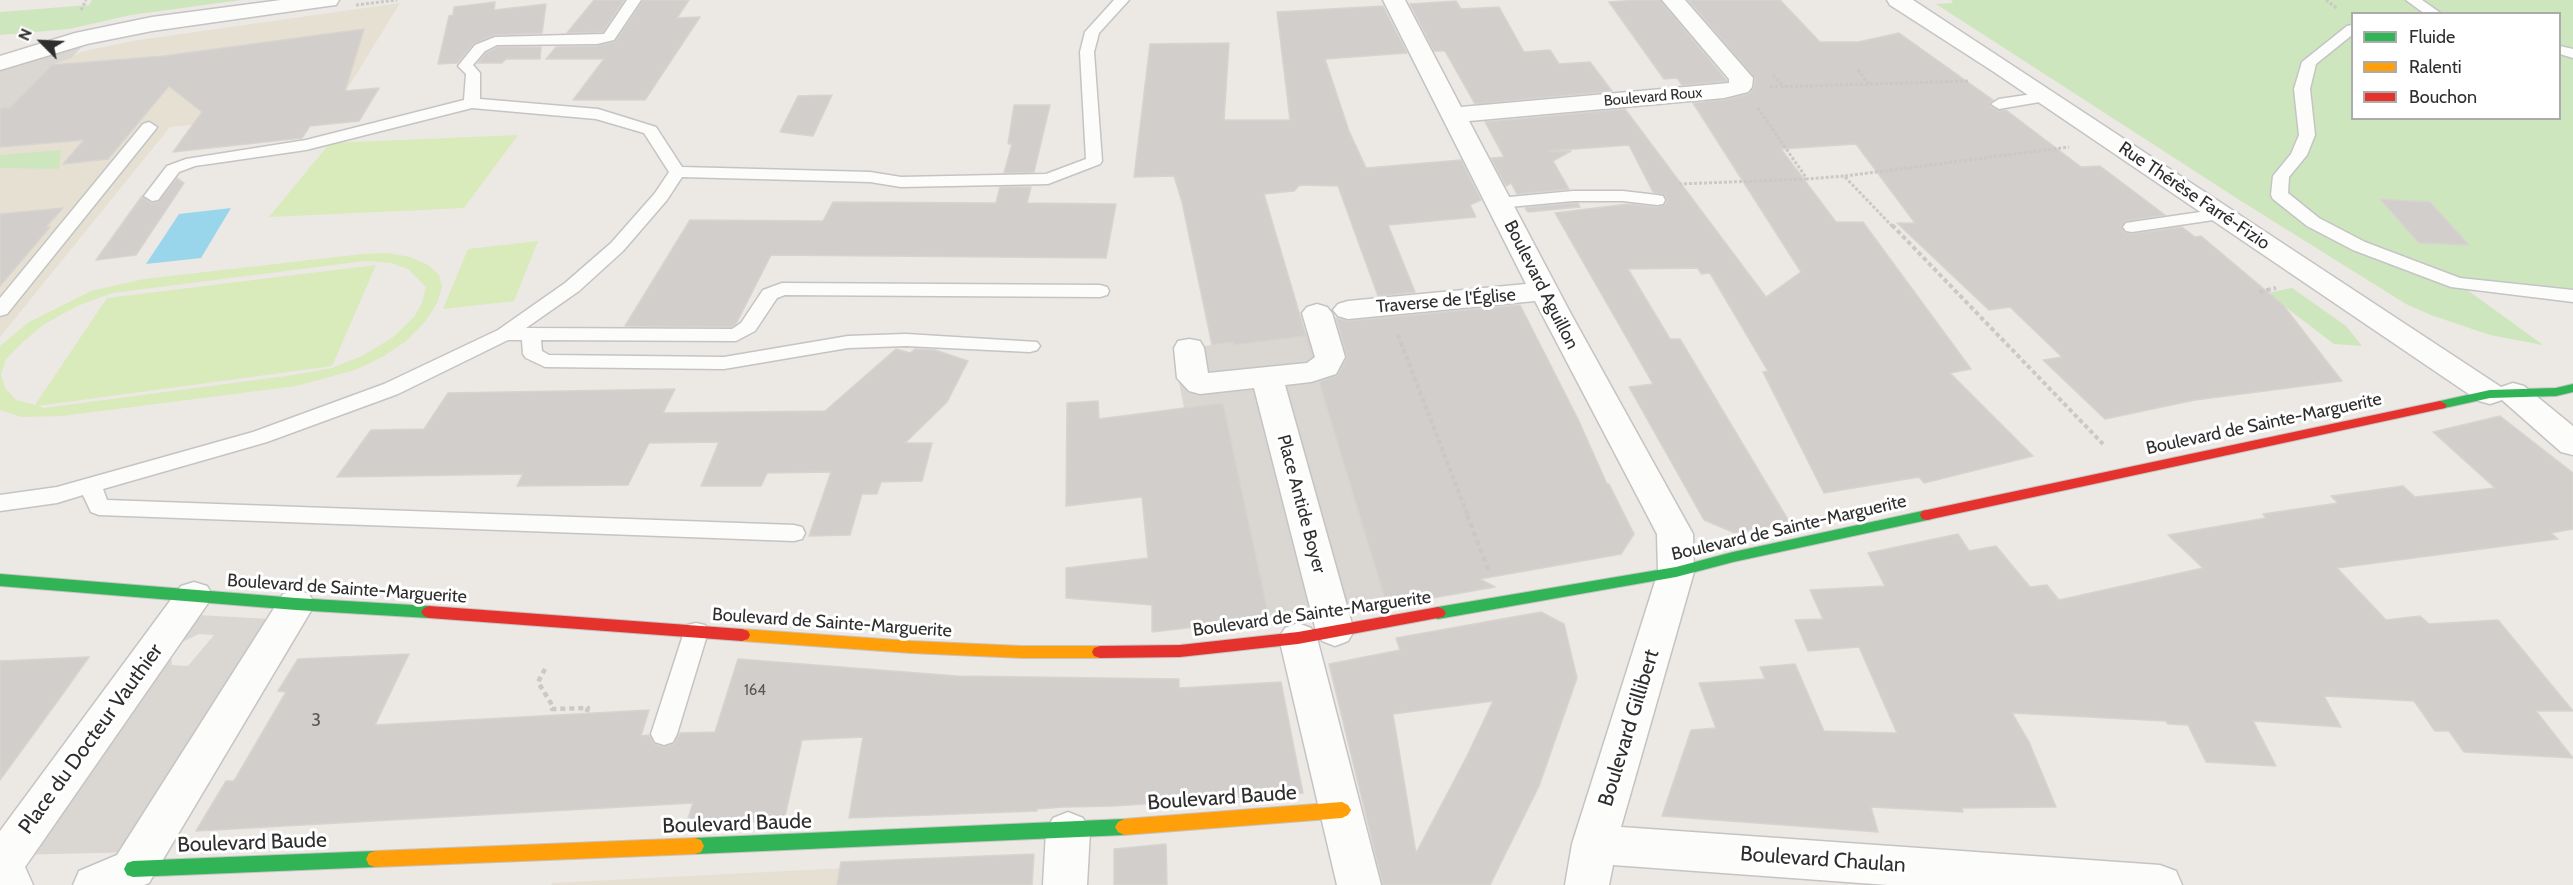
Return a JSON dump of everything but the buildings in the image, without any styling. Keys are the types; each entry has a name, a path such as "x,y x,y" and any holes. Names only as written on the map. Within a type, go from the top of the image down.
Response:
{"street":[{"path":"0,63 84,38 152,24 328,0"},
{"name":"Boulevard Aguillon","path":"1394,0 1545,291 1675,534 1676,572"},
{"path":"1673,0 1741,78 1740,87"},
{"name":"Rue Thérèse Farré-Fizio","path":"1898,0 2221,214 2502,393 2573,444"},
{"name":"Boulevard Roux","path":"1453,116 1712,92 1740,87"},
{"name":"Traverse de l'Église","path":"1348,310 1545,291"},
{"path":"1189,348 1193,378 1200,384 1311,372 1325,367 1330,357 1317,313"},
{"name":"Place Antide Boyer","path":"1267,376 1316,635 1342,810 1359,885"},
{"name":"Boulevard de Sainte-Marguerite","path":"0,580 296,604 911,647 1022,652 1180,651 1316,635 1676,572 1733,557 2502,393 2556,392 2573,388"},
{"name":"Boulevard Gillibert","path":"1591,864 1676,572"},
{"name":"Place du Docteur Vauthier","path":"11,885 2,865 8,855 194,596"},
{"path":"114,877 296,604"},
{"name":"Boulevard Baude","path":"114,877 1068,831 1342,810"},
{"path":"1065,885 1068,831"},
{"name":"Boulevard Chaulan","path":"1591,864 2160,885"}],"lane":[{"path":"472,103 473,73 465,66 480,48 495,41 597,40 609,37 634,0"},
{"path":"677,172 870,177 902,182 1048,179 1057,176 1094,161 1087,52 1092,32 1122,0"},
{"path":"2413,0 2432,12"},
{"path":"2351,30 2309,62 2302,89 2307,135 2299,155 2281,176 2279,195 2313,222 2359,246 2457,283 2573,296"},
{"path":"1999,104 2046,97"},
{"path":"152,196 173,169 192,162 306,145 472,103 598,114 650,130 677,172"},
{"path":"0,310 149,127"},
{"path":"0,503 57,495 260,437 391,389 505,334 572,287 617,247 661,196 677,172"},
{"path":"1499,203 1573,196 1623,196 1657,200"},
{"path":"2132,227 2221,214"},
{"path":"505,334 736,335 748,327 770,294 782,289 1100,291"},
{"path":"531,334 534,354 545,362 724,363 848,342 906,340 1030,346"},
{"path":"91,486 99,507 794,533"},
{"path":"664,734 696,632"}],"path":[{"path":"84,5 86,0"},
{"path":"1858,70 1870,84"},
{"path":"1740,87 1978,81"},
{"path":"1740,87 1752,99 1807,178 1844,176 2078,146"},
{"path":"1844,176 2103,444"},
{"path":"1387,306 1501,603"},
{"path":"545,669 538,682 552,705 552,709 588,708 586,714"}],"shaded area":[{"path":"400,3 333,112 170,127 0,337 0,108 10,108 52,65 72,58 80,52 132,41"},
{"path":"85,43 72,58 52,65 10,108 0,108 0,69"},
{"path":"1323,333 1331,357 1355,368 1333,424 1385,599 1269,617 1223,403 1184,408 1173,350 1278,337 1279,340 1283,339 1282,334"},
{"path":"181,614 287,620 143,852 8,855","holes":["199,634 214,635 188,666 172,665 171,656 182,642"]},
{"path":"865,867 861,885 551,885 552,883"}],"green space":[{"path":"92,0 241,0 131,15 69,29 0,35 0,12 89,5"},
{"path":"1951,0 2573,0 2573,296 2459,284 2543,345 2490,335 2406,304 2241,201 1936,4 1953,3"},
{"path":"518,135 464,208 269,217 330,143"},
{"path":"61,150 59,169 0,168 0,155"},
{"path":"538,241 514,301 443,309 468,249"},
{"path":"388,253 410,257 428,265 439,275 442,287 437,303 425,322 406,341 384,356 355,370 296,386 62,416 22,417 0,410 0,346 29,322 91,291 144,279","holes":["365,261 391,263 408,269 426,287 422,303 414,317 392,338 362,356 332,368 44,408 37,406 332,366 376,265 107,298 35,405 16,400 5,388 1,374 6,359 23,342 43,325 77,306 112,293"]},
{"path":"2292,288 2346,326 2362,346 2334,344 2267,293"}],"water":[{"path":"231,208 201,258 146,264 179,214"}],"traffic: fast":[{"path":"2440,405 2490,394 2556,392 2573,388"},
{"path":"1438,613 1676,572 1733,557 1927,515"},
{"path":"0,580 296,604 429,612"},
{"path":"695,846 1124,827"},
{"path":"133,869 375,859"}],"traffic: slow":[{"path":"742,635 911,647 1022,652 1100,652"},
{"path":"1124,827 1342,810"},
{"path":"375,859 695,846"}],"traffic: jam":[{"path":"1927,515 2440,405"},
{"path":"429,612 742,635"},
{"path":"1100,652 1180,651 1298,638 1438,613"}]}
